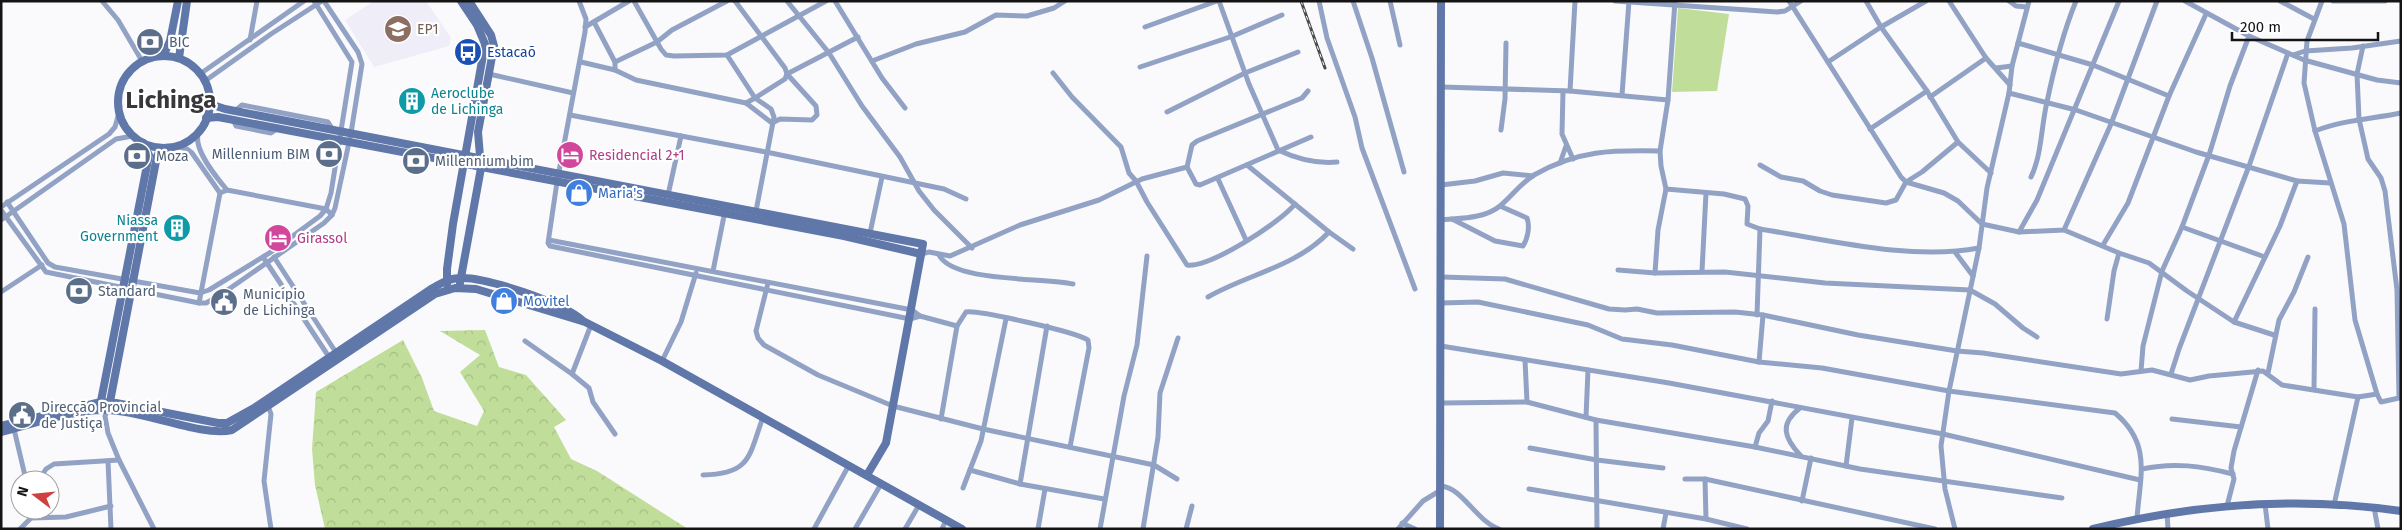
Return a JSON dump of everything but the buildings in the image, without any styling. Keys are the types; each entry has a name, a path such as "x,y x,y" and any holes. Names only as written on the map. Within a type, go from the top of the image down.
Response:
{"street":[{"path":"102,1 118,20 142,61"},
{"path":"163,56 170,41 178,1"},
{"path":"178,58 187,1"},
{"path":"253,46 250,38 257,1"},
{"path":"202,78 250,38 304,1"},
{"path":"119,113 114,127 108,134 7,202 1,208 4,218 44,271 131,290 206,303 275,259 332,215 351,133 362,71 361,60 323,1 315,3 253,46 202,78"},
{"path":"447,285 453,224 485,44 477,25 460,1"},
{"path":"460,287 460,278 481,168 478,132 494,39 469,1"},
{"path":"579,1 586,19 581,62 573,93 558,178 549,245 555,248 766,290 911,314"},
{"path":"585,27 629,1"},
{"path":"634,1 666,55 727,55 826,1"},
{"path":"615,62 657,42 672,30 727,1"},
{"path":"735,1 785,68 787,74 816,106 817,115 812,120 780,119 772,122"},
{"path":"787,1 830,53 862,106 900,157 915,184 934,210 972,248"},
{"path":"835,1 872,61 905,108"},
{"path":"872,61 908,46 965,32 996,15 1027,16 1054,8 1065,1"},
{"path":"1145,27 1218,1 1233,36 1245,73 1278,150 1302,160 1324,163 1337,162"},
{"path":"1319,1 1327,38 1355,117 1362,148 1414,289"},
{"path":"1353,1 1372,58 1404,172"},
{"path":"1390,1 1400,45"},
{"path":"1440,529 1442,403 1441,1"},
{"path":"1570,91 1575,1"},
{"path":"1615,1 1675,3 1777,12 1793,7 1801,1"},
{"path":"1789,1 1906,182 1944,193 1958,201 1982,224 2019,232 2064,230 2119,253 2149,263 2234,322 2274,335"},
{"path":"1866,1 1881,27 1927,91 1958,142 1991,173"},
{"path":"1828,62 1881,27 1926,1"},
{"path":"1949,1 1986,58 2010,85"},
{"path":"1955,529 1944,480 1941,446 1949,391 1979,248 1991,173 2010,93 2012,66 2028,4 2016,6 2009,1"},
{"path":"2031,177 2036,165 2047,102 2059,53 2076,1"},
{"path":"2019,232 2037,200 2076,110 2119,1"},
{"path":"2064,230 2111,124 2157,1"},
{"path":"2184,1 2249,36 2304,60 2377,80 2401,83"},
{"path":"2280,1 2314,19"},
{"path":"2322,1 2314,19 2305,51 2304,83 2315,132 2344,224 2355,320 2377,394 2382,402 2400,397 2396,290 2388,212 2381,178 2368,158 2359,119 2358,74 2363,46"},
{"path":"2333,1 2385,1"},
{"path":"1622,95 1629,2"},
{"path":"7,202 47,262 55,268 200,293 222,283 271,252 320,216 326,209 331,193 342,131 352,62 315,3"},
{"path":"1655,273 1658,230 1666,188 1660,151 1668,100 1675,3"},
{"path":"1140,67 1233,36 1282,14"},
{"path":"2103,245 2128,203 2169,96 2206,14"},
{"path":"594,22 615,62 614,70"},
{"path":"2141,371 2143,346 2162,271 2182,227 2209,155 2230,86 2249,36"},
{"path":"746,103 785,79 787,74 858,37"},
{"path":"2291,54 2401,41"},
{"path":"1501,130 1506,43"},
{"path":"2018,43 2059,53 2169,96"},
{"path":"1167,112 1245,73 1298,52"},
{"path":"2171,374 2291,54"},
{"path":"727,55 755,98 772,109 772,122 756,212"},
{"path":"166,148 143,143 133,136 124,126 119,113 118,101 122,84 132,68 142,61 163,56 178,58 194,67 202,78 210,104 206,118 197,135 197,148 226,190"},
{"path":"1930,97 1986,58"},
{"path":"581,62 614,70 636,80 746,103 772,122"},
{"path":"1996,68 2012,66"},
{"path":"1054,73 1072,97 1124,151 1124,164 1187,265 1214,258 1230,251 1288,213 1295,204"},
{"path":"489,74 573,93"},
{"path":"1442,86 1504,90 1570,91 1668,100"},
{"path":"1308,91 1302,98 1197,141 1192,145 1187,167 1198,185 1218,179 1278,150 1295,146 1310,137"},
{"path":"1870,129 1927,91"},
{"path":"1563,92 1561,128 1573,159"},
{"path":"2010,93 2076,110 2111,124 2297,181 2330,183"},
{"path":"210,104 235,111 328,122 333,130"},
{"path":"2315,132 2340,122 2401,113"},
{"path":"266,114 284,120 466,155 558,178"},
{"path":"570,115 766,152 944,189 966,199"},
{"path":"206,118 218,117 481,168 596,185 648,195 724,214 870,233 923,244 925,253 886,443 867,475"},
{"path":"280,129 284,120"},
{"path":"154,529 119,460 108,433 105,408 122,288 138,210 150,173 160,151 192,138 199,131"},
{"path":"4,218 116,139 133,136"},
{"path":"668,195 681,136"},
{"path":"1760,165 1781,177 1803,181 1820,191 1886,203 1896,200 1906,182 1922,172 1958,142"},
{"path":"105,408 146,212 150,173 149,155 143,143"},
{"path":"407,154 409,144"},
{"path":"1560,163 1566,145"},
{"path":"176,146 187,149 220,193 199,303"},
{"path":"1441,220 1476,216 1490,212 1500,206 1516,189 1533,176 1560,163 1597,151 1660,151"},
{"path":"199,163 204,158"},
{"path":"1247,165 1329,232 1353,249"},
{"path":"648,195 668,195 726,205 925,253 950,256 972,248 1020,225 1098,200 1136,181 1187,167"},
{"path":"1441,185 1475,181 1503,174 1533,176"},
{"path":"870,233 882,177"},
{"path":"1218,179 1246,240"},
{"path":"2234,322 2266,257 2297,181"},
{"path":"1666,188 1706,192 1745,199 1748,206 1746,224 1760,229 1872,246 1955,252 1979,248"},
{"path":"220,193 226,190 326,209 332,215"},
{"path":"1702,271 1706,192"},
{"path":"714,271 726,205"},
{"path":"1452,219 1495,241 1523,246 1528,234 1529,222 1527,218 1500,206"},
{"path":"138,210 146,212"},
{"path":"453,224 470,227"},
{"path":"2182,227 2266,257"},
{"path":"1759,362 1760,315 1758,274 1760,229"},
{"path":"1208,297 1228,285 1305,254 1329,232"},
{"path":"132,237 141,238"},
{"path":"549,240 714,271 920,316 957,326"},
{"path":"271,252 304,304 334,357"},
{"path":"1955,252 1973,276"},
{"path":"2107,319 2114,271 2119,253"},
{"path":"939,255 950,266 975,273 1016,280 1048,280 1073,284"},
{"path":"1100,529 1124,396 1137,344 1147,256"},
{"path":"263,257 298,309 334,357"},
{"path":"2268,373 2278,320 2294,292 2308,257"},
{"path":"1,292 47,262"},
{"path":"662,361 681,322 697,268"},
{"path":"1618,270 1655,273 1702,271 1758,274 1825,284 1970,290 1995,304 2037,336"},
{"path":"739,284 740,277"},
{"path":"1442,277 1505,279 1609,308 1625,310 1637,309 1657,313 1735,312 1760,315 1858,335 1957,352 1983,353 2120,374 2152,370 2190,380 2258,370 2268,373 2282,385 2358,397 2377,394"},
{"path":"1,426 105,408 162,416 211,430 230,427 416,303 460,278 485,281 534,306 588,324 662,361 962,529"},
{"path":"222,283 226,291"},
{"path":"768,283 756,331 758,338 764,345 818,376 893,406 941,419 1154,465 1177,480"},
{"path":"447,285 536,298 575,313 588,324"},
{"path":"534,306 536,298"},
{"path":"1441,303 1478,302 1588,325 1622,339 1672,345 1759,362 1822,368 1949,391 2115,414 2126,422 2141,450 2142,469 2138,518"},
{"path":"298,309 304,304"},
{"path":"2314,309 2314,389"},
{"path":"941,419 957,326 966,312 1047,326 1081,335 1088,340 1089,348 1070,447"},
{"path":"963,488 983,429 1006,319"},
{"path":"572,374 588,324"},
{"path":"1020,484 1047,326"},
{"path":"1143,529 1154,465 1160,393 1178,338"},
{"path":"525,341 589,388 593,402 615,434"},
{"path":"1441,346 1772,401 1800,408 1943,434 2140,480"},
{"path":"1525,360 1527,402"},
{"path":"1586,418 1588,370"},
{"path":"2227,506 2234,479 2231,468 2234,451 2258,370"},
{"path":"2334,505 2358,397"},
{"path":"1755,447 1759,433 1768,421 1772,401"},
{"path":"1442,403 1527,402 1586,418 1755,447 1846,466 2062,498"},
{"path":"267,403 270,414 264,480 272,529"},
{"path":"1,432 105,408"},
{"path":"1800,408 1790,418 1786,435 1788,442 1801,456"},
{"path":"703,475 732,471 743,465 749,457 763,417"},
{"path":"1846,466 1852,418"},
{"path":"2172,419 2241,427"},
{"path":"1596,420 1597,529"},
{"path":"14,429 24,470"},
{"path":"1530,448 1597,460 1663,468"},
{"path":"1802,501 1811,458"},
{"path":"45,470 54,464 119,460"},
{"path":"108,461 111,506 110,529"},
{"path":"2142,469 2162,465 2189,464 2232,474"},
{"path":"814,528 849,465"},
{"path":"970,470 1020,484 1104,499"},
{"path":"1685,479 1705,479 1935,529"},
{"path":"1705,479 1706,519"},
{"path":"855,529 881,484"},
{"path":"1398,529 1423,501 1440,488 1448,486 1460,496 1475,514 1495,528"},
{"path":"1038,529 1045,489"},
{"path":"1529,489 1706,519 1747,529"},
{"path":"905,529 919,504"},
{"path":"2265,504 2268,529"},
{"path":"2093,529 2167,512 2227,506 2265,504 2334,505 2374,507 2401,511"},
{"path":"60,517 111,506"},
{"path":"1186,529 1192,506"},
{"path":"2374,507 2378,529"},
{"path":"2167,512 2168,529"},
{"path":"1663,529 1666,513"},
{"path":"20,529 29,520"},
{"path":"942,529 946,520"},
{"path":"1402,523 1415,529"}],"shaded area":[{"name":"EP1","path":"374,1 426,1 451,38 449,46 374,67 345,20"}],"green space":[{"path":"1678,8 1729,14 1717,91 1672,92"},
{"path":"485,330 499,367 526,375 566,420 554,427 571,459 597,471 688,529 325,529 315,485 312,449 316,392 403,340 422,378 434,411 477,426 484,411 460,372 480,355 440,331"}],"railway":[{"path":"1301,1 1325,68"}],"place":[{"name":"EP1","path":"398,29"},
{"name":"BIC","path":"150,42"},
{"name":"Estacaõ","path":"468,52"},
{"name":"Aeroclube de Lichinga","path":"412,101"},
{"name":"Millennium BIM","path":"329,154"},
{"name":"Residencial 2+1","path":"570,155"},
{"name":"Moza","path":"137,156"},
{"name":"Millennium bim","path":"416,161"},
{"name":"Maria's","path":"579,193"},
{"name":"Niassa Government","path":"177,228"},
{"name":"Girassol","path":"278,238"},
{"name":"Standard","path":"79,291"},
{"name":"Movitel","path":"504,301"},
{"name":"Município de Lichinga","path":"224,302"},
{"name":"Direcção Provincial de Justiça","path":"22,415"}],"district":[{"name":"Lichinga","path":"171,100"}]}
